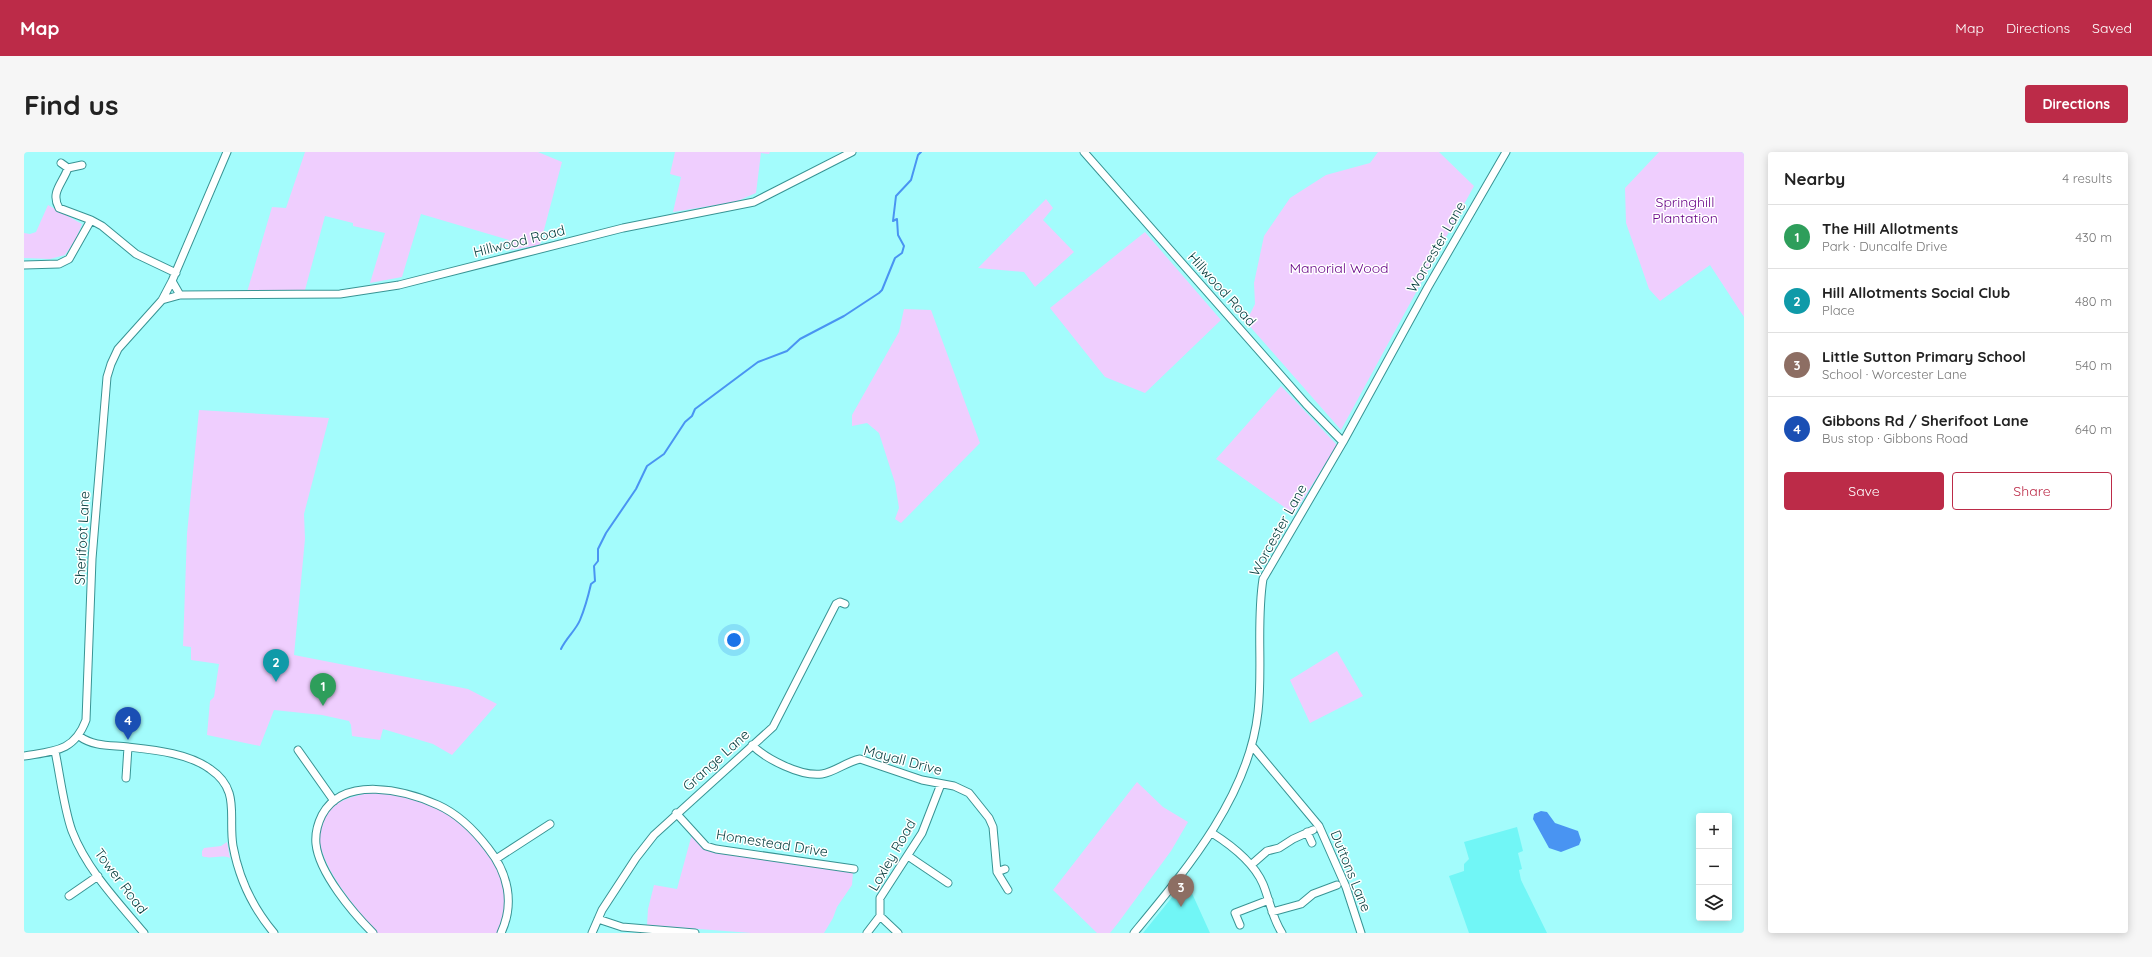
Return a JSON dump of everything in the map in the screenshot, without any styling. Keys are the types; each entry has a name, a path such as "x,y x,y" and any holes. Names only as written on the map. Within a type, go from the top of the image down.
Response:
{"street":[{"name":"Sherifoot Lane","path":"79,736 86,720 88,705 92,559 107,377 110,364 118,349 162,300 176,273 227,152"},
{"name":"Hillwood Road","path":"162,300 180,295 340,294 399,285 623,228 754,202 852,152"},
{"name":"Hillwood Road","path":"1084,152 1301,398 1343,442"},
{"name":"Worcester Lane","path":"1134,933 1212,833 1245,768 1253,746 1258,711 1260,600 1263,579 1343,442 1428,287 1506,152"},
{"path":"61,162 68,168"},
{"path":"82,165 68,168 55,192 55,201 59,208 91,220 102,226 136,254 176,273"},
{"path":"24,265 59,264 69,260 91,220"},
{"path":"172,281 180,295"},
{"name":"Grange Lane","path":"592,933 598,919 636,858 654,835 676,813 773,727 836,604 840,602 845,604"},
{"path":"24,756 55,751 68,746 79,736 95,744 128,747 175,755 193,760 212,770 224,782 231,797 233,808 233,845 242,883 260,916 274,933"},
{"name":"Mayall Drive","path":"752,745 760,754 799,772 822,774 860,759 922,780 963,789 989,818 994,827 997,872 1008,890"},
{"name":"Duttons Lane","path":"1253,746 1319,826 1346,886 1361,933"},
{"path":"126,778 128,747"},
{"path":"298,750 334,801"},
{"name":"Tower Road","path":"55,751 72,830 98,876 144,933"},
{"name":"Loxley Road","path":"880,916 880,898 922,833 940,784"},
{"path":"369,932 341,894 324,867 316,846 317,825 328,807 334,801 349,794 364,791 389,790 414,796 439,806 458,817 480,838 503,871 509,894 508,911 501,933"},
{"name":"Homestead Drive","path":"676,813 706,846 716,849 854,869"},
{"path":"496,859 550,824"},
{"path":"1251,865 1267,851 1279,848 1310,831 1312,843"},
{"path":"1212,833 1251,865 1259,875 1272,912 1282,933"},
{"path":"908,856 938,880 948,883"},
{"path":"997,872 1005,869"},
{"path":"69,897 98,876"},
{"path":"1272,912 1302,904 1313,894 1334,889"},
{"path":"1240,925 1235,914 1269,900"},
{"path":"867,933 880,916 898,933"},
{"path":"598,919 622,928 695,933"}],"shaded area":[{"path":"1541,811 1547,812 1555,823 1578,831 1581,840 1579,845 1561,852 1549,848 1533,819 1534,814"},
{"path":"1517,827 1523,851 1518,853 1522,869 1519,870 1521,880 1547,933 1469,933 1449,876 1464,871 1464,864 1469,859 1464,842"},
{"path":"1186,880 1210,933 1143,933"}],"green space":[{"path":"305,152 538,152 562,162 540,245 511,250 509,240 421,214 402,277 370,283 385,233 353,226 353,223 325,216 305,290 247,292 272,207 286,208"},
{"path":"675,152 770,152 769,154 761,153 756,193 735,202 673,212 681,177 670,174"},
{"name":"Manorial Wood","path":"1378,152 1439,152 1474,186 1341,430 1246,322 1255,304 1254,283 1264,236 1290,198 1326,175 1370,163"},
{"name":"Springhill Plantation","path":"1659,152 1744,152 1744,317 1710,265 1660,301 1649,289 1626,223 1625,188"},
{"path":"1046,199 1053,208 1043,220 1074,252 1035,287 1024,272 978,268"},
{"path":"48,205 82,224 76,239 65,255 50,259 24,258 24,233 30,234 36,232"},
{"path":"1145,232 1221,320 1145,393 1105,377 1050,308"},
{"path":"904,309 931,310 980,443 901,523 895,519 899,508 895,483 879,433 867,423 852,426 852,415 899,332"},
{"path":"1281,386 1337,445 1294,514 1216,459"},
{"path":"199,410 329,418 304,514 305,539 294,655 468,689 497,704 452,755 433,744 383,729 380,740 352,736 349,721 322,715 274,710 260,746 207,735 210,701 214,697 219,664 191,660 191,647 183,646 187,534"},
{"path":"1337,651 1363,696 1310,723 1290,680"},
{"path":"1137,782 1163,807 1188,822 1171,851 1110,933 1097,933 1053,890"},
{"path":"376,792 417,800 441,809 470,831 483,846 494,862 502,879 505,897 504,915 497,933 377,933 361,915 331,872 322,851 319,831 326,814 344,800"},
{"path":"692,834 711,852 853,872 852,885 837,907 833,918 824,933 751,933 647,925 648,909 654,885 677,889"},
{"path":"227,842 230,858 202,856 202,851 204,848 221,846"}],"waterway":[{"path":"561,649 582,616 591,584 595,581 594,566 598,561 598,549 606,533 636,489 647,466 664,454 685,422 692,416 695,409 758,362 787,351 800,339 844,316 882,290 895,258 902,253 904,246 898,235 897,219 893,221 896,196 911,180 918,155 921,152"}],"place":[{"name":"Hill Allotments Social Club","path":"276,682"},
{"name":"The Hill Allotments","path":"323,706"},
{"name":"Gibbons Rd / Sherifoot Lane","path":"128,740"},
{"name":"Little Sutton Primary School","path":"1181,907"}]}
